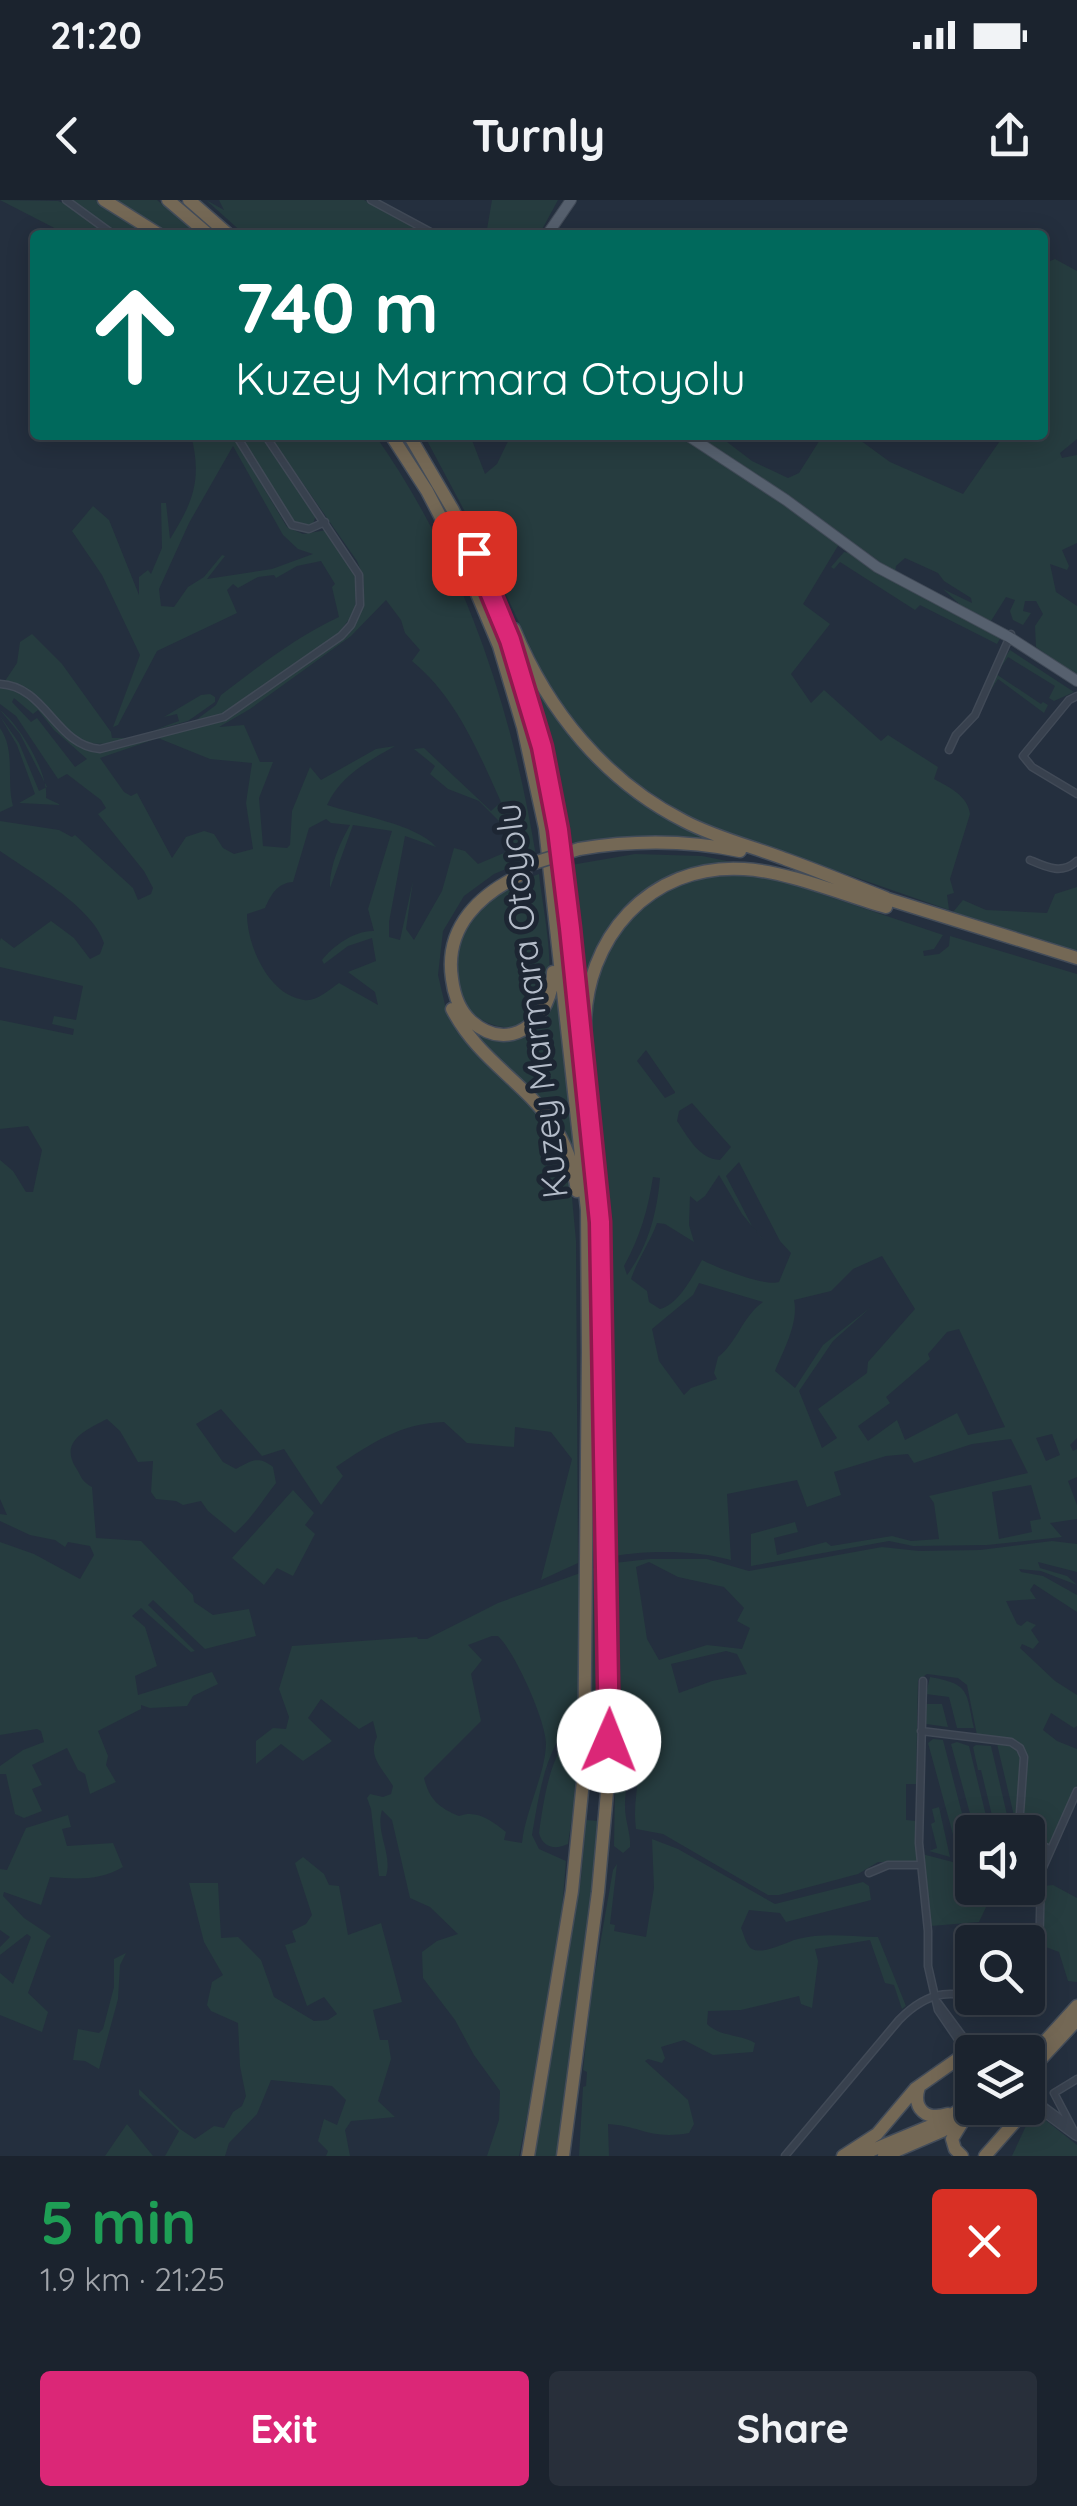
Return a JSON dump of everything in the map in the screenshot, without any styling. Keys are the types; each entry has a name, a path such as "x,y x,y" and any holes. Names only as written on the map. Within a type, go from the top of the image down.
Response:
{"highway":[{"path":"104,200 152,230"},
{"path":"168,200 213,230"},
{"path":"190,200 213,230"},
{"path":"386,440 427,491"},
{"name":"Kuzey Marmara Otoyolu","path":"395,440 427,491 484,606 523,727 545,828 595,1290"},
{"name":"Kuzey Marmara Otoyolu","path":"414,440 453,510 492,593 542,747 560,849 600,1222 595,1290"},
{"path":"416,440 451,492 537,677 561,716 602,762 638,793 684,821 886,902"},
{"path":"523,727 554,977 551,995 539,1018 518,1032 500,1034 480,1028 459,1006 452,984 451,955 458,930 473,907 524,869"},
{"path":"563,2156 598,1892 609,1770 610,1682 595,1290 575,1175 564,1145 534,1098 463,1028 449,1003 444,983 445,948 462,908 487,884 579,854 650,842 708,845 771,859 1077,967"},
{"path":"600,1222 602,1170 585,1026 593,969 602,948 625,916 642,900 671,883 723,869 765,872 886,902 1077,958"},
{"path":"528,2156 572,1891 584,1771 595,1290"},
{"path":"1045,2041 1077,2006"},
{"path":"1045,2055 1077,2020"},
{"path":"843,2156 876,2134 920,2084 955,2062"},
{"path":"920,2084 917,2102 923,2113 934,2118 955,2113"},
{"path":"858,2156 955,2116"},
{"path":"884,2156 955,2117"},
{"path":"959,2125 952,2138 962,2156"},
{"path":"985,2156 1012,2125"}],"main road":[{"path":"550,230 571,200"},
{"path":"695,440 877,567 1010,635"},
{"path":"703,440 895,573 1010,635 1077,678"}],"street":[{"path":"66,200 107,230"},
{"path":"371,200 427,230"},
{"path":"239,440 292,526 310,530 325,522"},
{"path":"0,684 28,692 70,736 94,748 224,717 342,636 354,619 361,598 359,575 268,440"},
{"path":"949,750 956,734 975,715 1010,635"},
{"path":"1077,696 1069,700 1023,756 1032,767 1077,794"},
{"path":"1030,860 1058,869 1067,869 1077,861"},
{"path":"923,1681 920,1865 928,1966 938,2010 955,2035"},
{"path":"921,1730 1011,1742 1020,1748 1024,1756 1020,1815"},
{"path":"785,2156 899,2020 921,2000 936,1999 945,1993 1034,2006 1040,1960 1041,1872 1077,1791"},
{"path":"1045,1847 1049,1849"},
{"path":"869,1873 888,1865 920,1865"},
{"path":"936,1999 958,2035"},
{"path":"1077,2079 1054,2093 1077,2138"},
{"path":"1045,2113 1070,2126"},
{"path":"1045,2116 1077,2138"}],"green space":[{"path":"0,200 58,201 102,230 58,230"},
{"path":"73,200 95,200 143,230 112,230"},
{"path":"110,200 157,200 192,230 158,230"},
{"path":"206,200 224,210 219,200 364,200 421,230 239,230"},
{"path":"492,200 558,200 542,230 487,230"},
{"path":"1055,259 1077,271 1077,439 1060,453 1062,458 1077,455 1077,543 1062,550 1067,570 1050,564 1056,592 1077,606 1077,676 1036,647 1035,626 1043,614 1036,601 1025,601 1023,611 1031,613 1023,625 1013,620 1010,611 1015,600 1006,597 991,621 968,612 943,589 972,603 971,598 938,573 905,558 896,566 895,573 790,496 703,440 725,440 752,461 788,478 799,473 820,440 860,440 890,462 963,494 1001,440 1048,440 1048,262"},
{"path":"192,440 235,440 287,527 303,534 327,530 354,569 355,607 338,634 234,708 218,717 196,720 216,705 221,695 264,663 339,617 332,587 335,584 321,561 297,566 276,578 258,577 238,588 233,584 227,590 237,613 157,651 118,725 113,727 140,655 102,575 72,531 93,506 109,520 139,595 139,577 148,570 151,574 162,548 161,503 166,503 170,539 190,501 196,464","holes":["233,446 283,535 298,549 313,554 272,569 207,579 225,556 222,555 204,577 188,587 174,607 161,606 159,589 189,523"]},
{"path":"243,440 264,440 316,515 313,524 296,524"},
{"path":"272,440 378,440 434,533 458,584 480,636 513,744 536,856 494,874 464,896 443,931 438,975 446,1009 554,1135 570,1176 576,1241 578,1563 541,1580 572,1459 551,1432 515,1427 514,1447 467,1443 444,1422 401,1430 336,1467 343,1476 321,1505 284,1449 262,1456 221,1409 196,1424 223,1462 236,1469 263,1461 273,1467 276,1483 235,1533 201,1501 183,1505 156,1499 151,1492 153,1461 138,1462 120,1431 107,1419 77,1437 71,1450 81,1476 92,1487 96,1538 141,1541 193,1595 194,1602 213,1615 249,1609 256,1636 205,1649 153,1600 148,1605 195,1651 191,1652 141,1608 132,1616 145,1627 157,1666 135,1676 138,1695 212,1672 218,1684 193,1696 187,1706 141,1705 141,1709 98,1731 108,1756 106,1765 116,1782 90,1794 85,1774 78,1770 67,1748 32,1765 42,1785 32,1789 42,1811 24,1818 15,1814 6,1774 0,1774 0,1766 23,1750 44,1742 37,1729 0,1735 0,1542 34,1554 80,1579 94,1555 90,1546 68,1542 65,1547 0,1521 0,1514 7,1515 0,1499 0,1160 13,1171 26,1192 33,1192 42,1150 28,1126 0,1129 0,1020 73,1035 74,1029 52,1024 54,1016 76,1020 83,986 0,967 0,941 1,938 14,948 51,921 74,938 90,959 100,954 104,943 98,930 74,904 0,851 0,821 75,835 133,888 138,900 151,894 153,888 98,814 106,808 101,800 67,774 58,779 16,716 0,704 0,686 21,691 83,748 96,752 223,720 345,638 356,621 364,595 357,561","holes":["386,600 420,650 412,661 453,708 501,802 491,811 424,748 414,749 435,766 430,774 448,789 479,801 513,835 504,853 478,864 465,851 454,848 442,891 414,940 406,929 413,881 400,940 389,937 405,836 436,847 401,826 327,805 348,776 395,746 376,749 321,780 310,767 292,811 290,845 263,846 259,798 273,762 260,762 244,725 219,727 351,636","14,698 33,714 38,710 87,759 75,767 37,718 31,722 12,702","158,738 210,759 252,763 246,803 253,849 234,854 223,848 214,834 204,831 186,837 172,858 137,793 131,796 124,792 100,758","326,819 350,825 333,864 330,888 353,825 392,831 368,909 374,931 345,940 322,960 324,964 348,946 372,938 376,961 348,972 375,992 378,1005 339,983 313,999 291,996 270,979 251,940 247,914 265,908 279,887 293,882 309,828"]},
{"path":"427,440 472,440 485,474 497,464 509,440 689,440 839,544 803,604 830,624 791,674 811,703 824,690 881,741 888,735 938,767 934,779 966,802 970,814 950,879 954,893 947,895 949,910 697,822 629,779 592,744 550,690 487,553"},
{"path":"844,552 1001,637 997,644 920,605 915,610 840,562 834,569 831,567"},
{"path":"32,634 62,664 112,738 126,738 104,744 87,742 73,735 38,699 5,681 17,663 20,642"},
{"path":"1010,650 1074,692 1054,701 1049,698 1055,686 1008,657 996,674 1048,705 1044,713 998,679 988,694 994,673"},
{"path":"528,670 590,757 731,844 568,847 555,772"},
{"path":"210,694 215,702 188,721 152,731 179,721 177,714 164,717 201,695"},
{"path":"0,710 24,738 44,781 20,734"},
{"path":"0,716 19,743 39,791 46,788 46,798 61,805 19,803 35,794 17,745"},
{"path":"0,728 8,746 13,806 0,812"},
{"path":"635,854 702,856 747,865 718,867 637,901 582,1001 571,865"},
{"path":"736,872 774,878 943,935 934,949 923,951 924,956 939,954 949,946 950,936 1077,974 1077,1438 1070,1445 1073,1451 1077,1449 1077,1477 1068,1481 1077,1505 1077,1519 1050,1523 1062,1537 987,1545 913,1546 889,1541 751,1566 751,1534 795,1522 798,1532 774,1538 777,1555 826,1542 831,1546 892,1536 911,1541 939,1539 934,1503 929,1496 1028,1473 1011,1439 972,1444 914,1463 908,1454 886,1456 834,1472 841,1495 807,1507 797,1480 727,1494 731,1560 672,1552 614,1556 610,1204 588,1017 594,986 617,935 654,899 705,877","holes":["646,1050 675,1092 665,1098 637,1061","692,1103 731,1147 720,1160 706,1156 677,1121 679,1111","739,1162 780,1241 791,1253 779,1282 752,1279 702,1260 679,1296 660,1309 649,1302 647,1291 631,1279 657,1223 694,1242 689,1225 690,1196 697,1202 719,1175 742,1214 780,1260 752,1226 726,1176","653,1177 660,1178 650,1229 627,1275 624,1266 649,1201","882,1256 915,1309 868,1362 867,1373 818,1409 837,1438 822,1448 799,1391 833,1341 871,1307 823,1345 795,1388 775,1371 792,1327 794,1300 831,1291 853,1269","699,1283 763,1302 718,1357 714,1373 717,1379 691,1388 684,1395 659,1361 652,1329 693,1295","959,1329 1005,1427 968,1435 957,1413 905,1440 897,1420 868,1441 858,1426 890,1403 886,1397 930,1359 928,1354 947,1332","1052,1434 1060,1455 1046,1461 1036,1438","1031,1485 1041,1519 1030,1521 1032,1532 999,1539 992,1492"]},
{"path":"539,874 550,963 546,997 539,1012 516,1028 493,1025 476,1016 464,1002 456,966 459,946 478,908 490,896"},
{"path":"1077,887 1077,951 953,912 963,900 986,910 1047,913 1055,894"},
{"path":"556,992 575,1158 545,1105 467,1023 482,1033 542,1022"},
{"path":"293,1490 314,1513 305,1525 315,1534 293,1576 277,1568 264,1585 232,1558"},
{"path":"1052,1541 1077,1544 1077,1572 1038,1562 1040,1568 1067,1576 1077,1585 1041,1571 1019,1569 1043,1576 1077,1595 1077,1612 1034,1584 1030,1590 1036,1599 1006,1601 1017,1624 1021,1626 1027,1621 1036,1625 1031,1630 1039,1642 1033,1649 1022,1644 1020,1648 1055,1681 1077,1695 1077,1726 1074,1728 1051,1713 1043,1730 1077,1749 1077,1785 1048,1846 1045,1815 1023,1815 1025,1749 1012,1740 977,1735 967,1685 958,1678 927,1674 918,1680 916,1784 906,1784 906,1820 916,1821 917,1862 878,1862 858,1874 768,1895 663,1834 636,1829 638,1756 636,1743 618,1720 616,1602 602,1606 604,1715 592,1714 593,1610 580,1615 578,1717 551,1754 532,1835 539,1849 566,1861 547,2009 519,2156 487,2156 499,2120 500,2091 423,1978 422,1952 437,1941 458,1934 430,1907 410,1898 392,1820 382,1810 388,1868 386,1876 379,1876 367,1798 370,1794 391,1794 393,1786 375,1757 377,1737 373,1721 359,1729 321,1699 308,1718 332,1741 303,1761 281,1744 256,1764 256,1741 273,1728 286,1729 289,1717 279,1689 292,1646 427,1639 498,1603 605,1564 707,1559 749,1571 882,1547 980,1550","holes":["649,1562 678,1577 724,1587 744,1608 737,1621 750,1628 742,1649 707,1645 659,1660 647,1639 636,1567","498,1636 505,1644 520,1671 535,1703 546,1743 522,1843 504,1840 506,1832 484,1817 459,1816 446,1810 432,1797 424,1778 481,1721 471,1674 482,1660 468,1645","726,1651 737,1654 747,1674 679,1693 671,1664"]},
{"path":"930,1677 953,1683 964,1691 974,1728 957,1728 949,1697 926,1694"},
{"path":"926,1704 942,1704 948,1727 926,1724"},
{"path":"592,1722 604,1724 602,1783 588,1781"},
{"path":"578,1727 568,1844 550,1846 539,1833 546,1790 561,1748"},
{"path":"616,1729 630,1756 625,1807 630,1847 623,1853 614,1846"},
{"path":"943,1740 962,1815 955,1815 955,1842 928,1743"},
{"path":"951,1744 969,1746 986,1815 970,1815"},
{"path":"997,1744 1014,1746 1021,1752 1014,1815"},
{"path":"991,1746 1007,1815 992,1815 973,1747"},
{"path":"939,1807 950,1857 929,1851 937,1848 931,1824 935,1822 932,1809"},
{"path":"68,1815 71,1827 62,1829 67,1846 113,1843 123,1867 97,1877 50,1877 41,1905 4,1892 3,1896 24,1918 51,1936 28,1993 48,2012 42,2032 0,2015 0,1973 13,1984 31,1937 27,1934 0,1955 0,1947 10,1937 0,1930 0,1869 7,1870 26,1828"},
{"path":"586,1820 599,1821 596,1863 557,2156 535,2156 581,1878"},
{"path":"652,1839 678,1849 775,1904 863,1882 869,1886 871,1900 786,1922 780,1913 749,1910 741,1928 748,1945 757,1950 818,1936 878,1937 906,2006 902,2009 894,1985 885,1983 870,1940 815,1949 818,1961 812,2008 801,2004 799,1996 741,2010 708,2011 707,2024 755,2043 753,2052 713,2055 684,2040 661,2047 665,2058 662,2063 645,2061 688,2100 694,2124 689,2133 655,2134 608,2124 609,2156 579,2156 591,1996 613,1870 617,1864 610,1924 615,1925 614,1931 646,1937 654,1888"},
{"path":"922,1854 955,1863 955,1905 987,1905 979,1922 931,1926"},
{"path":"303,1857 324,1874 329,1885 339,1886 348,1935 381,1923 402,2002 373,2010 380,2040 388,2040 391,2059 378,2101 395,2117 351,2121 345,2130 350,2156 326,2156 328,2151 318,2141 324,2119 337,2125 346,2100 332,2086 271,2080 257,2114 229,2143 225,2156 165,2156 179,2131 139,2095 139,2089 195,2139 214,2126 224,2128 246,2096 238,2023 211,2011 207,2005 212,1982 223,1975 204,1942 189,1883 218,1883 221,1938 238,1937 261,1960 274,1997 314,2021 328,2020 337,2014 324,1997 307,2006 285,1945 296,1942 292,1931 306,1924 312,1915 295,1863"},
{"path":"1053,1885 1077,1898 1077,1982 1068,1981 1059,1952 1045,1947 1045,1886"},
{"path":"126,1953 120,1965 118,1999 99,2069 73,2060 78,2029 99,2033 103,2029 114,1987 114,1959"},
{"path":"1045,2120 1077,2145 1077,2156 1012,2156 1026,2125 1045,2125"},
{"path":"127,2124 153,2156 105,2156"}],"route":[{"path":"474,553 510,640 542,747 558,830 570,928 600,1222 609,1741"}]}
